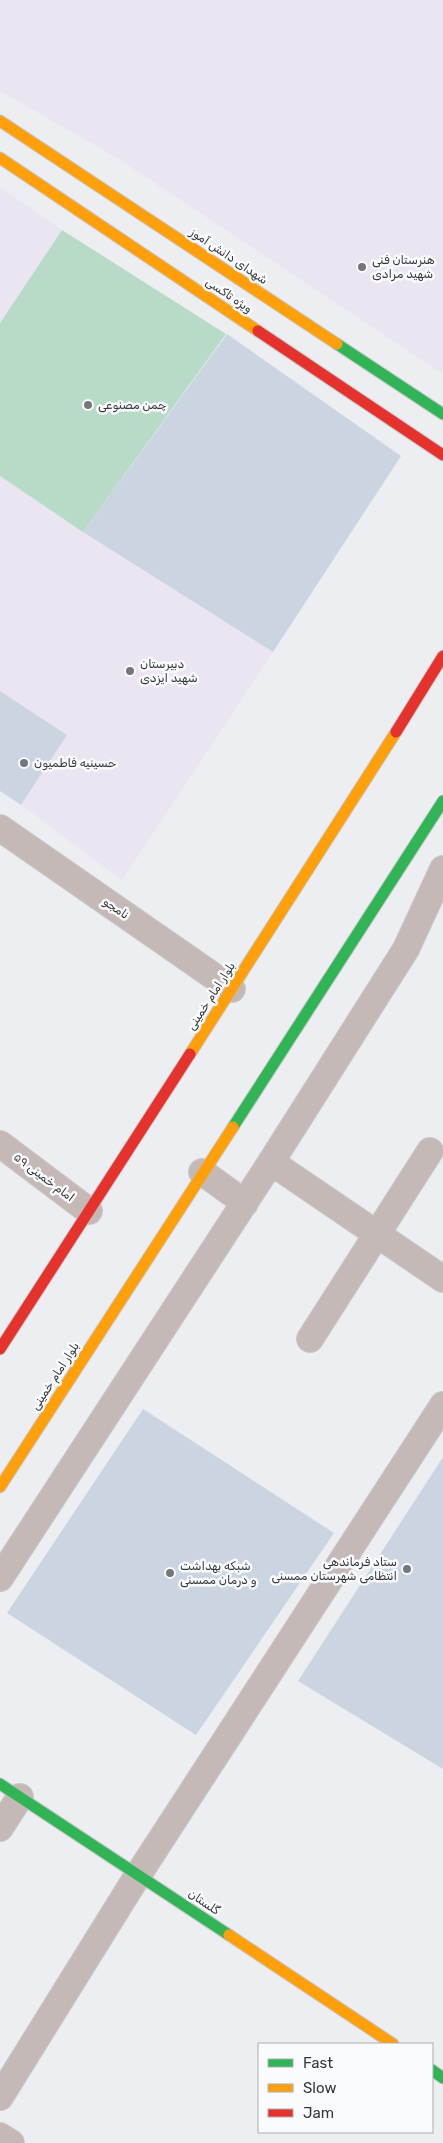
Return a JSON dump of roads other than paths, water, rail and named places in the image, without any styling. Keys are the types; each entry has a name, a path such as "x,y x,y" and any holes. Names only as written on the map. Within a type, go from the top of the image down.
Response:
{"main road":[{"name":"شهدای دانش آموز","path":"0,120 443,414"},
{"name":"ویژه تاکسی","path":"0,158 443,455"},
{"name":"بلوار امام خمينی","path":"0,1348 384,752 443,656"},
{"name":"بلوار امام خمينی","path":"0,1487 443,801"},
{"name":"گلستان","path":"10,1790 391,2043"}],"street":[{"name":"نامجو","path":"0,828 232,988"},
{"path":"0,1578 271,1162 406,949 443,869"},
{"name":"امام خمينی ۵۹","path":"0,1144 89,1211"},
{"path":"310,1339 430,1151"},
{"path":"271,1162 443,1279"},
{"path":"202,1172 244,1202"},
{"path":"0,2097 138,1875 443,1405"},
{"path":"0,1828 10,1790"},
{"path":"0,2136 10,2143"}],"place":[{"name":"هنرستان فنی شهید مرادی","path":"362,267"},
{"name":"چمن مصنوعی","path":"88,405"},
{"name":"دبیرستان شهید ایزدی","path":"130,671"},
{"name":"حسینیه فاطمیون","path":"24,763"},
{"name":"ستاد فرماندهی انتظامی شهرستان ممسنی","path":"407,1569"},
{"name":"شبکه بهداشت و درمان ممسنی","path":"170,1573"}]}
